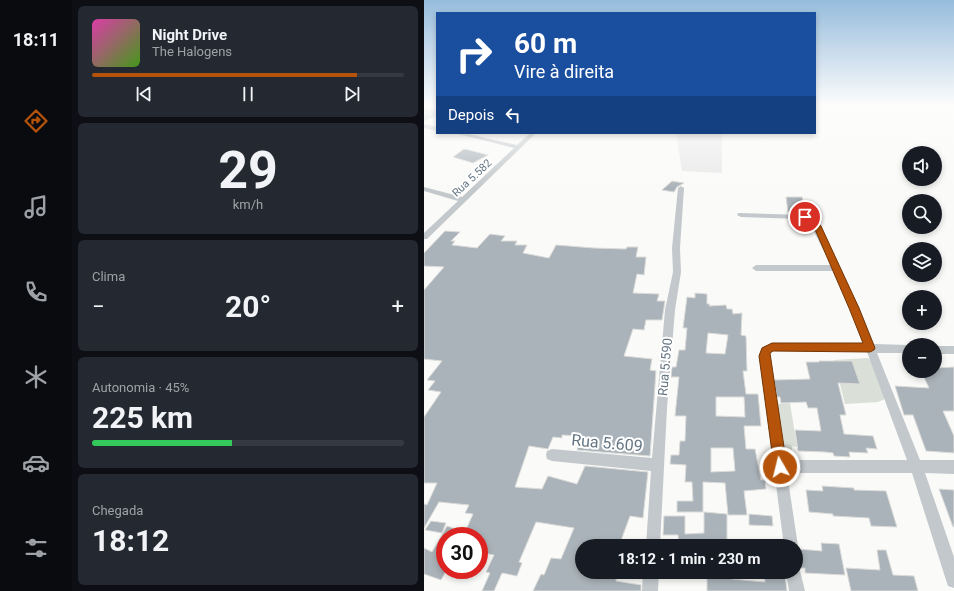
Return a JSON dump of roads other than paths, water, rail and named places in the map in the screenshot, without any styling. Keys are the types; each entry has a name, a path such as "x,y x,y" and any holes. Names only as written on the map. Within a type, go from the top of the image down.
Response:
{"street":[{"path":"461,134 519,147"},
{"name":"Rua 5.582","path":"424,237 532,134"},
{"name":"Rua 5.590","path":"653,539 670,310 677,272 676,248 681,188"},
{"path":"424,189 463,200"},
{"path":"741,215 805,217 812,220 818,226 870,348 916,466 954,580"},
{"path":"756,268 836,268"},
{"path":"790,539 764,356 766,350 772,347 902,349"},
{"path":"942,350 954,350"},
{"name":"Rua 5.609","path":"552,455 658,465"},
{"path":"780,467 954,467"},
{"path":"650,591 651,579"},
{"path":"795,579 797,591"}]}
